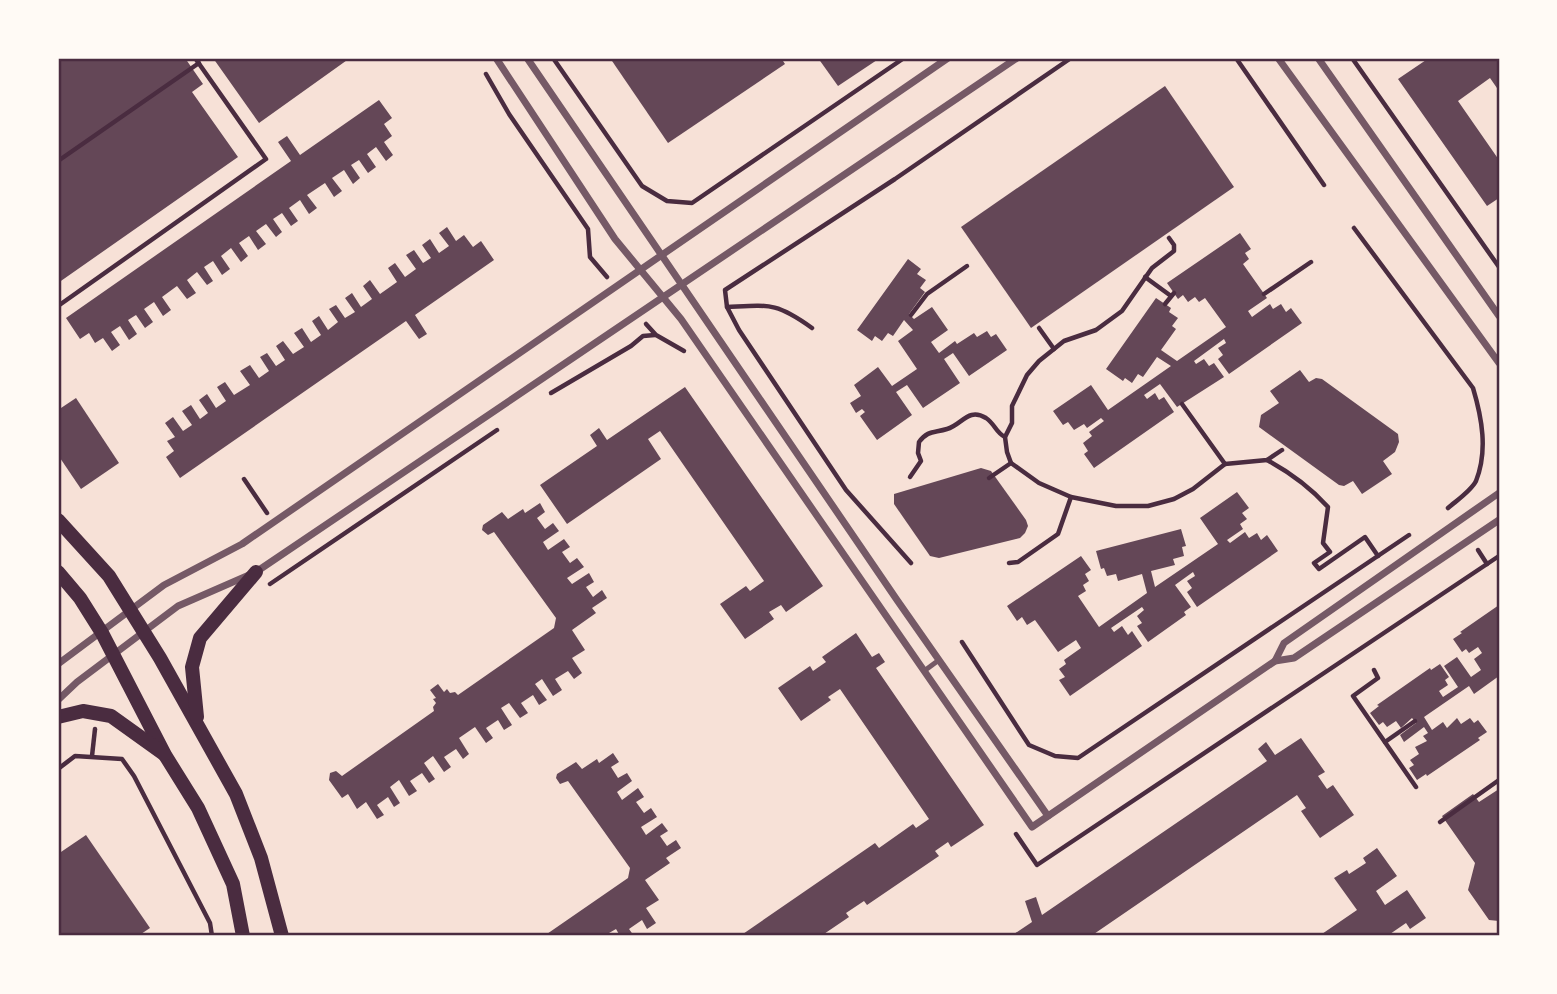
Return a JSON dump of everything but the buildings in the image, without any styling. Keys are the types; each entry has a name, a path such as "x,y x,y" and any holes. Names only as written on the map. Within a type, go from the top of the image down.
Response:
{"main road":[{"path":"58,520 109,576 197,722 236,794 256,845 282,936"},
{"path":"58,572 80,598 102,633 165,755 198,808 233,884 243,936"},
{"path":"197,722 192,667 200,638 256,572"},
{"path":"58,717 83,710 111,716 165,755"}],"street":[{"path":"496,58 615,239 681,319 1032,827 1275,662 1294,658 1499,520"},
{"path":"527,58 1048,816"},
{"path":"58,664 164,585 242,544 948,58"},
{"path":"58,700 77,682 178,606 256,572 1017,58"},
{"path":"1278,58 1499,363"},
{"path":"1318,58 1499,316"},
{"path":"1275,662 1284,643 1499,493"}],"lane":[{"path":"924,671 939,660"}],"path":[{"path":"552,58 642,186 667,201 692,203 904,58"},
{"path":"911,563 846,490 739,330 727,307 725,290 1071,58"},
{"path":"1236,58 1324,185"},
{"path":"1352,58 1499,267"},
{"path":"58,161 197,60 266,159 58,306"},
{"path":"484,69 509,114 588,229 590,257"},
{"path":"1354,228 1473,388 1481,414 1483,451 1475,483 1438,515"},
{"path":"1169,238 1174,245 1174,251 1152,268 1132,299 1109,322 1086,334 1064,341 1039,360 1027,375 1012,406 1012,423 1005,437 1011,463 1039,484 1070,497 1116,506 1148,506 1174,499 1193,489 1225,464 1267,460 1282,450"},
{"path":"1264,294 1311,262"},
{"path":"911,315 926,294 967,266"},
{"path":"1145,277 1172,295 1165,304"},
{"path":"727,307 769,305 790,312 812,328"},
{"path":"1039,328 1054,349"},
{"path":"545,397 631,346 643,336 656,335"},
{"path":"1182,404 1225,464"},
{"path":"910,477 921,461 918,453 919,442 931,431 947,429 963,418 975,414 987,418 998,434 1005,437"},
{"path":"265,587 501,427"},
{"path":"1267,460 1313,490 1328,508 1324,543 1330,552 1314,563 1319,569 1365,537 1378,556"},
{"path":"989,478 1011,463"},
{"path":"244,479 260,502"},
{"path":"1009,563 1018,562 1058,534 1070,497"},
{"path":"962,642 1029,745 1055,756 1078,758 1418,529"},
{"path":"1018,837 1037,864 1499,556"},
{"path":"1374,670 1378,678 1353,696 1416,787"},
{"path":"1385,742 1415,721"},
{"path":"58,769 75,756 122,759 134,776 209,923 212,936"},
{"path":"1440,822 1499,780"},
{"path":"1486,790 1490,795"}]}
